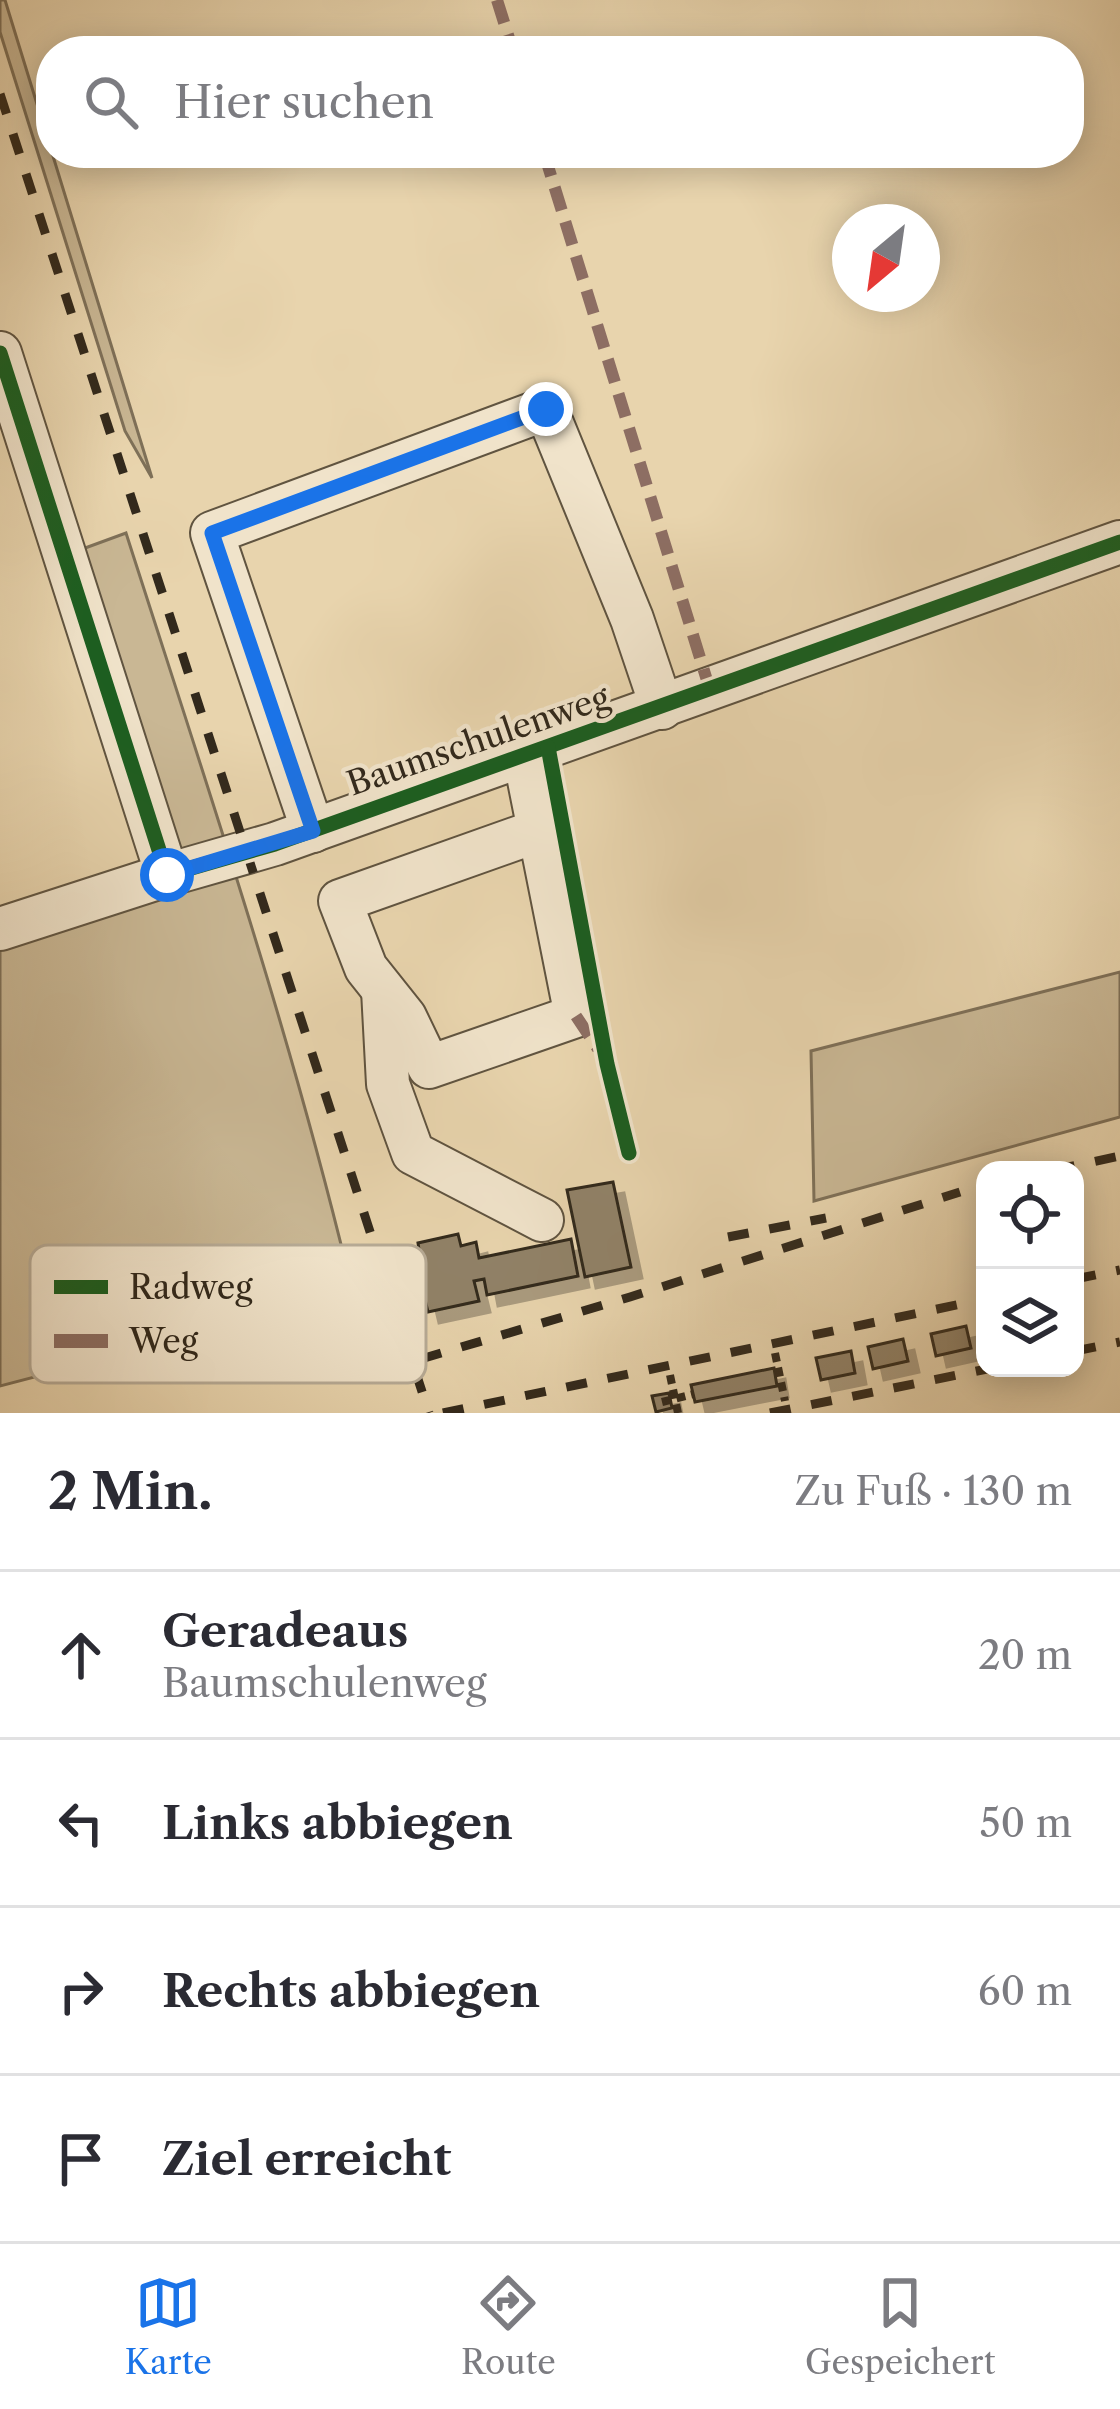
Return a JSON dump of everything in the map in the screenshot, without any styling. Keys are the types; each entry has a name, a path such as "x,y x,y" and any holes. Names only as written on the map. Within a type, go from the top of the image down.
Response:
{"street":[{"path":"0,353 167,875"},
{"path":"313,831 212,533 546,409 632,619 662,708"},
{"name":"Baumschulenweg","path":"0,929 313,831 1120,542"},
{"path":"524,755 539,830 576,1016 429,1067 405,1018 366,968 340,901 539,830"},
{"path":"383,988 388,1084 413,1153 542,1220"}],"path":[{"path":"775,1353 784,1401"},
{"path":"670,1375 669,1400 678,1413"},
{"path":"669,1400 694,1394"}],"shaded area":[{"path":"0,0 5,0 36,101 36,147 0,32"},
{"path":"43,168 57,168 152,478 125,431"},
{"path":"126,533 276,1009 341,1245 30,1245 30,1378 0,1386 0,929 167,875 66,555"},
{"path":"1120,972 1120,1117 814,1201 811,1051"}],"building":[{"path":"613,1182 631,1267 585,1277 567,1190"},
{"path":"458,1234 461,1246 476,1242 479,1258 571,1239 578,1276 487,1295 484,1279 474,1281 479,1301 428,1312 426,1245 418,1243"},
{"path":"966,1326 971,1348 936,1356 931,1334"},
{"path":"903,1339 908,1361 873,1369 868,1347"},
{"path":"851,1351 855,1373 821,1380 816,1358"},
{"path":"774,1368 777,1386 695,1402 691,1385"},
{"path":"669,1393 672,1408 656,1412 652,1396"}],"railway":[{"path":"0,94 374,1245"},
{"path":"1084,1164 1120,1156"},
{"path":"426,1358 960,1192"},
{"path":"728,1237 826,1218"},
{"path":"1084,1277 1120,1270"},
{"path":"443,1413 976,1301"},
{"path":"1084,1349 1120,1342"},
{"path":"770,1413 976,1371"},
{"path":"419,1383 429,1413"}],"marked path":[{"path":"497,0 508,36"},
{"path":"549,168 710,690"},
{"path":"576,1016 598,1049"}],"cycle path":[{"path":"0,353 167,875 275,844 1120,542"},
{"path":"548,747 607,1064 629,1153"}],"route":[{"path":"167,875 313,831 212,533 546,409"}]}
